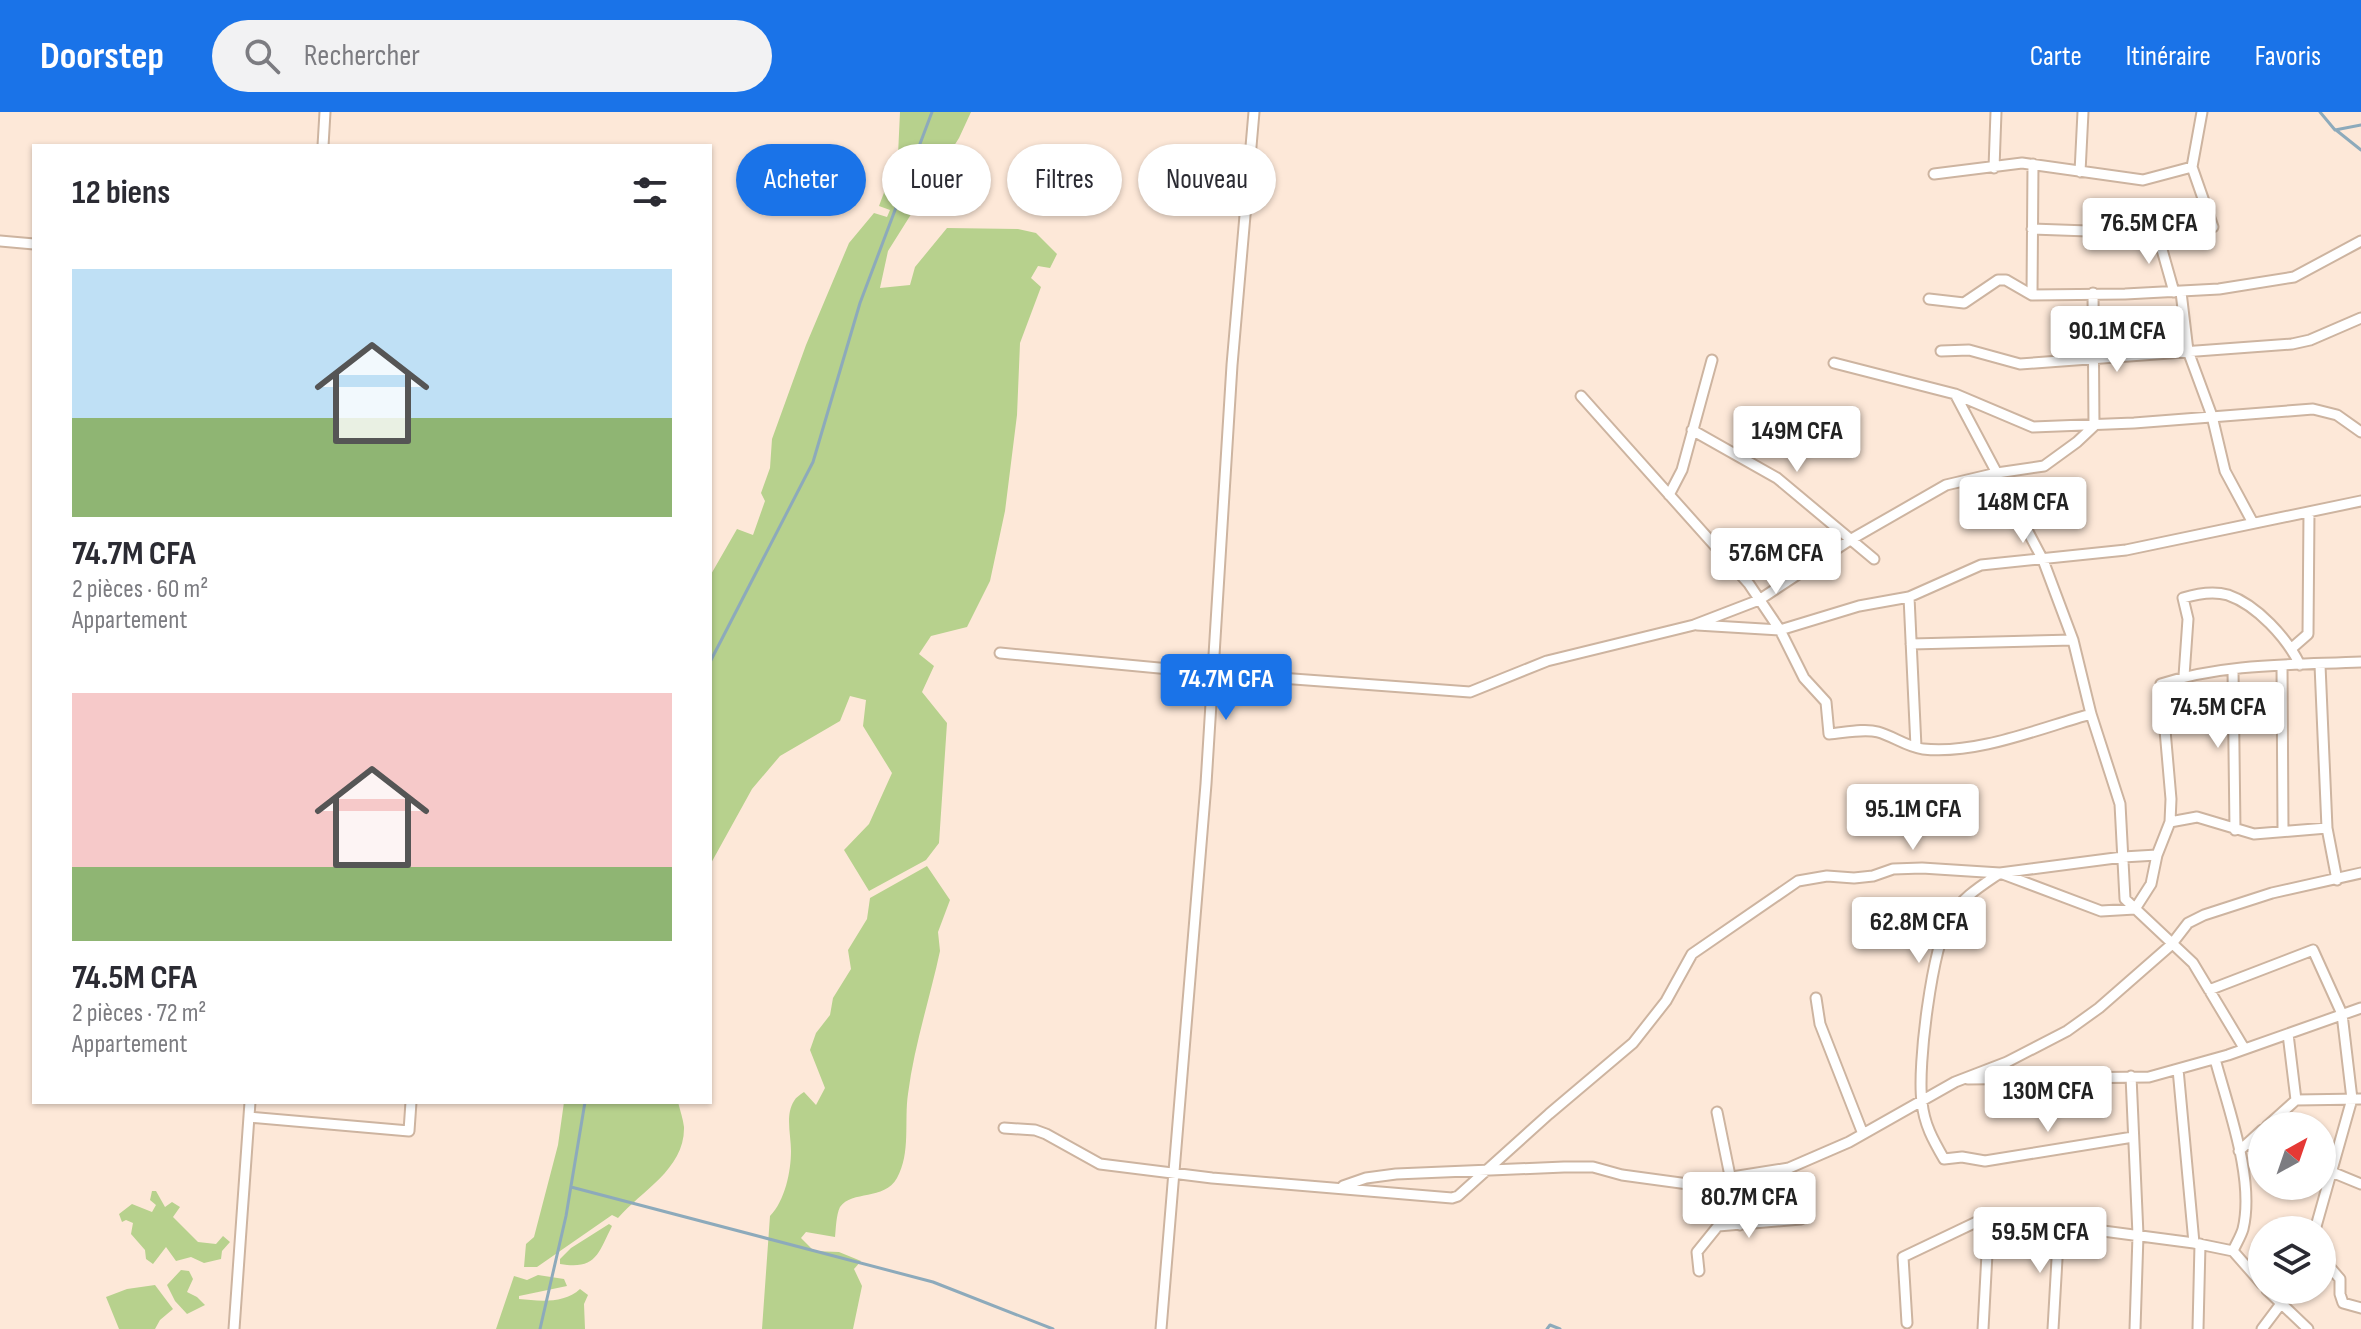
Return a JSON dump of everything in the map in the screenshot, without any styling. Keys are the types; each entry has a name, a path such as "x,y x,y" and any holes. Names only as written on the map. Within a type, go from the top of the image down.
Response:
{"street":[{"path":"323,144 325,112"},
{"path":"1161,1329 1206,784 1232,365 1254,112"},
{"path":"1994,168 1996,112"},
{"path":"2080,172 2083,112"},
{"path":"2032,229 2157,232 2213,227 2192,167 2202,112"},
{"path":"2032,295 2033,164"},
{"path":"1934,174 2033,164 2143,180 2192,167"},
{"path":"2157,232 2177,292 2188,351 2212,416 2225,471 2253,523"},
{"path":"0,241 32,244"},
{"path":"1929,299 1964,303 1998,280 2006,280 2032,295 2219,289 2294,277 2361,241"},
{"path":"1000,653 1212,673 1470,692 1547,661 1694,625 1759,600 1850,540 1946,485 2044,466 2077,442 2094,426 2093,293"},
{"path":"1941,351 1969,350 2020,364 2292,344 2310,340 2361,318"},
{"path":"1669,495 1682,470 1712,360"},
{"path":"1834,363 1955,394 2033,427 2094,426 2313,409 2337,415 2361,432"},
{"path":"1955,394 2043,560 2073,640 2091,714 2120,804 2125,899 2193,963 2244,1048"},
{"path":"1581,396 1749,584 1780,630 1804,678 1826,702 1829,734 1876,731 1916,747 1977,746 2036,732 2091,714"},
{"path":"1692,430 1777,478 1874,559"},
{"path":"1694,625 1780,630 1859,606 1909,597 1981,565 2126,550 2361,501"},
{"path":"2292,648 2308,634 2309,512"},
{"path":"2184,676 2188,619 2183,598 2193,595 2230,596 2247,605 2292,648 2300,665"},
{"path":"1909,597 1916,747"},
{"path":"1911,644 2073,640"},
{"path":"2135,909 2151,884 2157,855 2170,822 2171,799 2161,684 2184,676 2233,670 2361,662"},
{"path":"2320,665 2327,828 2337,880"},
{"path":"2282,666 2283,831"},
{"path":"2233,670 2235,830"},
{"path":"2170,822 2197,817 2254,834 2327,828"},
{"path":"1004,1128 1035,1130 1046,1134 1100,1164 1452,1198 1633,1043 1666,1001 1692,954 1782,889 1809,878 1873,876 1893,869 1942,868 2000,873 2157,855"},
{"path":"2000,873 2101,911 2135,909"},
{"path":"2000,873 1968,895 1944,929 1927,1011 1921,1099 1927,1129 1944,1159 1962,1157 1985,1161 2133,1137"},
{"path":"1340,1188 1366,1178 1396,1174 1593,1167 1622,1175 1688,1184 1789,1168 1863,1134 1961,1079 2015,1058 2067,1031 2099,1008 2171,945 2188,923 2224,907 2272,893 2361,873"},
{"path":"2209,990 2313,950 2342,1014 2350,1080 2357,1099 2336,1163"},
{"path":"1816,998 1820,1024 1863,1134"},
{"path":"1961,1079 2149,1077 2215,1059 2361,1008"},
{"path":"2288,1034 2296,1100"},
{"path":"2215,1059 2243,1147 2243,1229 2233,1251"},
{"path":"2178,1069 2197,1243 2198,1329"},
{"path":"2350,1080 2361,1075"},
{"path":"2131,1076 2138,1235 2135,1329"},
{"path":"2283,1112 2296,1100 2357,1099"},
{"path":"234,1329 250,1104"},
{"path":"249,1117 409,1131 411,1104"},
{"path":"1717,1112 1740,1225"},
{"path":"2243,1147 2248,1143"},
{"path":"2243,1147 2248,1147"},
{"path":"2336,1173 2361,1184"},
{"path":"1907,1323 1903,1257 1989,1216 2197,1243 2233,1251 2248,1268"},
{"path":"1983,1329 1989,1216"},
{"path":"1699,1271 1697,1252 1718,1226 1801,1219"},
{"path":"2053,1329 2059,1224"},
{"path":"2336,1274 2340,1279 2343,1303 2361,1308"},
{"path":"2262,1329 2280,1305 2308,1329"}],"green space":[{"path":"900,112 971,112 955,144 899,144"},
{"path":"874,213 887,217 910,216 888,251 880,288 910,285 915,267 947,228 1018,229 1036,233 1057,254 1050,268 1038,266 1031,278 1041,287 1020,343 1017,415 1005,511 990,581 967,627 931,636 919,654 934,666 922,692 947,723 939,843 926,860 869,891 844,850 869,824 892,773 863,726 866,700 850,696 840,721 780,756 752,789 712,861 712,573 737,529 753,535 765,501 761,493 770,468 772,439 806,345 849,243"},
{"path":"927,866 950,900 938,932 940,951 911,1076 906,1148 901,1168 897,1178 884,1190 852,1199 840,1207 835,1237 806,1232 801,1238 814,1251 839,1252 861,1261 854,1269 862,1286 853,1329 762,1329 770,1216 780,1202 788,1176 791,1107 804,1092 816,1105 825,1088 810,1050 816,1033 830,1015 833,998 851,969 848,950 867,919 870,898"},
{"path":"564,1104 678,1104 684,1127 682,1142 670,1167 618,1218 612,1215 537,1267 524,1267 526,1244 534,1237 558,1145"},
{"path":"152,1191 156,1191 165,1207 172,1202 180,1207 173,1217 198,1242 216,1244 223,1236 230,1242 222,1251 221,1259 204,1263 191,1257 176,1261 166,1247 153,1264 146,1259 145,1250 131,1234 133,1223 122,1222 119,1214 132,1204 152,1212 156,1205 150,1200"},
{"path":"609,1224 612,1226 594,1258 581,1265 560,1264 560,1259 571,1248"},
{"path":"181,1270 189,1271 193,1279 187,1292 205,1305 187,1314 175,1301 167,1285"},
{"path":"538,1275 564,1279 567,1286 519,1296 519,1299 559,1299 580,1289 588,1295 584,1304 585,1329 496,1329 514,1276 527,1280"},
{"path":"155,1285 173,1309 155,1329 119,1329 106,1297 127,1289"}],"waterway":[{"path":"712,658 813,462 860,303 932,112"},
{"path":"2320,112 2335,130 2361,125"},
{"path":"2336,130 2361,150"},
{"path":"540,1329 566,1216 585,1104"},
{"path":"571,1187 933,1282 1053,1329"},
{"path":"1547,1329 1550,1325 1560,1329"}]}
